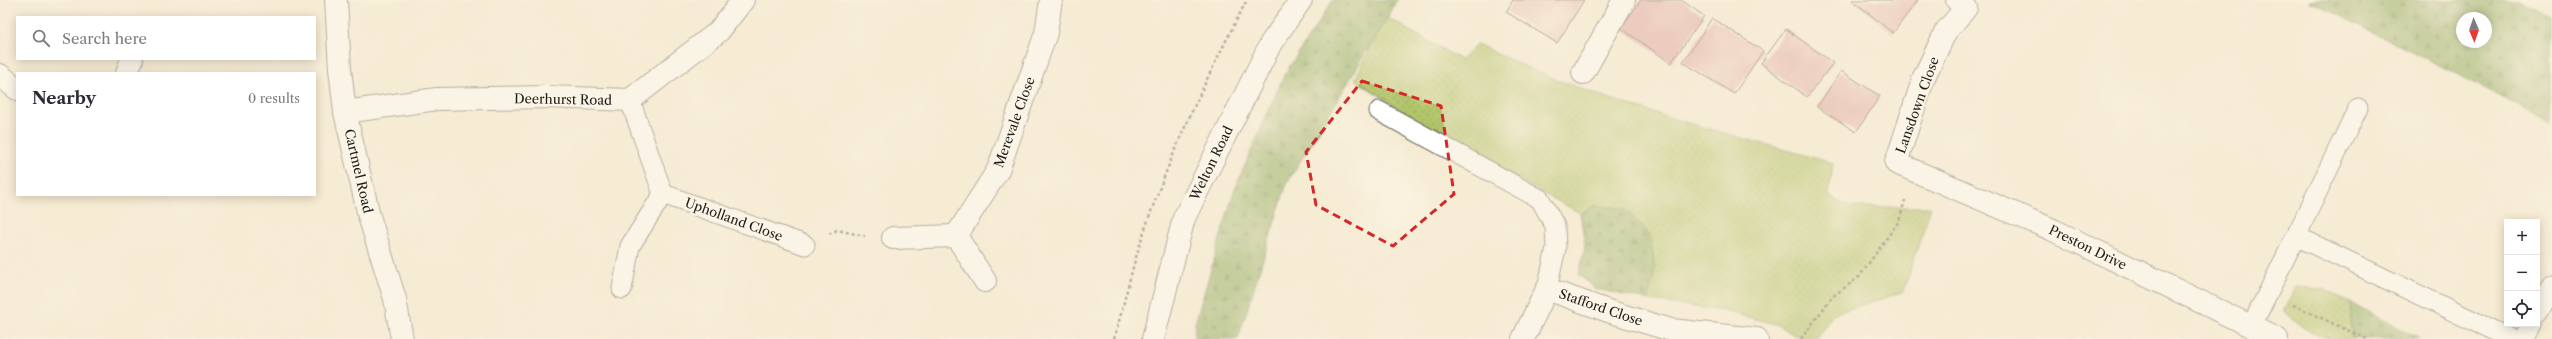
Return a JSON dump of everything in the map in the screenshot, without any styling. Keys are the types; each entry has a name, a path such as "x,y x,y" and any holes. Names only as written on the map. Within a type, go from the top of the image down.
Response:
{"street":[{"name":"Cartmel Road","path":"336,0 340,69 346,112 369,216 395,299 402,339"},
{"name":"Deerhurst Road","path":"346,112 436,99 546,97 630,100 718,32 742,0"},
{"name":"Merevale Close","path":"956,236 998,170 1046,33 1051,0"},
{"name":"Welton Road","path":"1153,339 1184,218 1271,43 1301,0"},
{"path":"1583,73 1624,0"},
{"name":"Lansdown Close","path":"1905,167 1924,77 1946,31 1967,3"},
{"path":"127,72 132,60"},
{"path":"0,75 16,88"},
{"name":"Preston Drive","path":"1905,167 2053,230 2277,339"},
{"path":"893,238 956,236 985,281"},
{"name":"Stafford Close","path":"1523,339 1547,289 1608,311 1671,330 1757,339"}],"lane":[{"path":"622,289 630,246 663,194 630,100"},
{"path":"2251,327 2358,108"},
{"path":"1379,111 1540,199 1555,226 1556,248 1547,289"},
{"name":"Upholland Close","path":"663,194 805,245"},
{"path":"2296,236 2510,339"},
{"path":"2540,308 2552,286"},
{"path":"2523,339 2529,327"}],"path":[{"path":"1114,339 1136,256 1171,162 1217,57 1247,0"},
{"path":"1801,339 1832,297 1859,277 1899,221 1905,167"},
{"path":"805,245 837,230 866,236 893,238"},
{"path":"2267,293 2368,339"}],"highlighted area":[{"path":"1362,81 1441,106 1454,194 1393,246 1316,205 1306,152"}],"green space":[{"path":"1333,0 1398,0 1287,183 1238,339 1194,339 1195,323 1235,188 1284,75"},
{"path":"2309,0 2518,0 2552,15 2552,122"},
{"path":"1387,17 1461,60 1477,44 1563,82 1607,98 1833,163 1829,196 1850,207 1931,207 1903,292 1833,314 1816,339 1801,339 1776,324 1723,311 1659,302 1596,289 1579,275 1585,247 1580,213 1453,145 1355,79"},
{"path":"1596,205 1625,209 1650,235 1655,270 1648,300 1596,289 1579,275 1585,247 1581,213"},
{"path":"2296,287 2324,289 2350,302 2352,339 2330,338 2315,334 2301,326 2284,312"},
{"path":"2350,302 2421,339 2352,339"}],"building":[{"path":"1513,0 1584,0 1557,43 1506,12"},
{"path":"1641,0 1681,0 1704,16 1671,63 1621,28"},
{"path":"1852,0 1918,0 1893,33"},
{"path":"1712,18 1763,51 1734,94 1683,62"},
{"path":"1786,29 1833,63 1807,97 1761,63"},
{"path":"1841,71 1880,96 1856,132 1817,107"}]}
